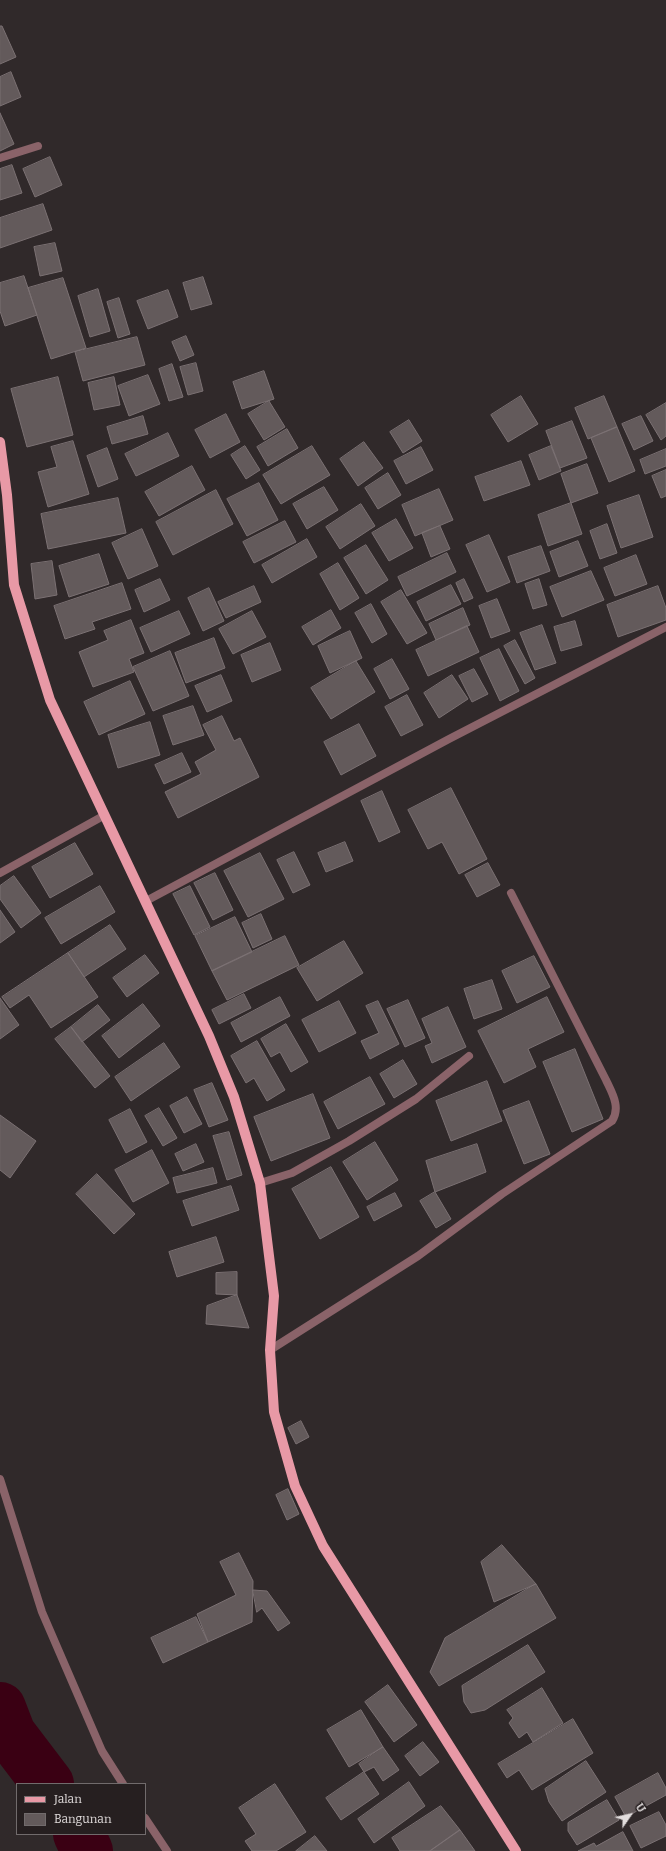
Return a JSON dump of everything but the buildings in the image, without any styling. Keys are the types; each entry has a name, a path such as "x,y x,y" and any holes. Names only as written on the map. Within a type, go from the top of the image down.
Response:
{"main road":[{"path":"0,442 7,495 14,585 50,700 209,1036 234,1097 260,1183 274,1296 270,1350 273,1405 278,1433 295,1486 323,1546 442,1738 516,1851"}],"street":[{"path":"0,158 38,146"},
{"path":"146,901 449,739 666,627"},
{"path":"0,873 105,815"},
{"path":"270,1350 418,1256 496,1198 612,1120 616,1115 616,1104 606,1080 511,893"},
{"path":"260,1183 292,1173 349,1141 416,1099 469,1056"},
{"path":"0,1478 42,1612 102,1751 122,1783"},
{"path":"146,1820 166,1851"}],"waterway":[{"path":"0,1708 10,1734 47,1783"},
{"path":"79,1835 87,1851"}]}
